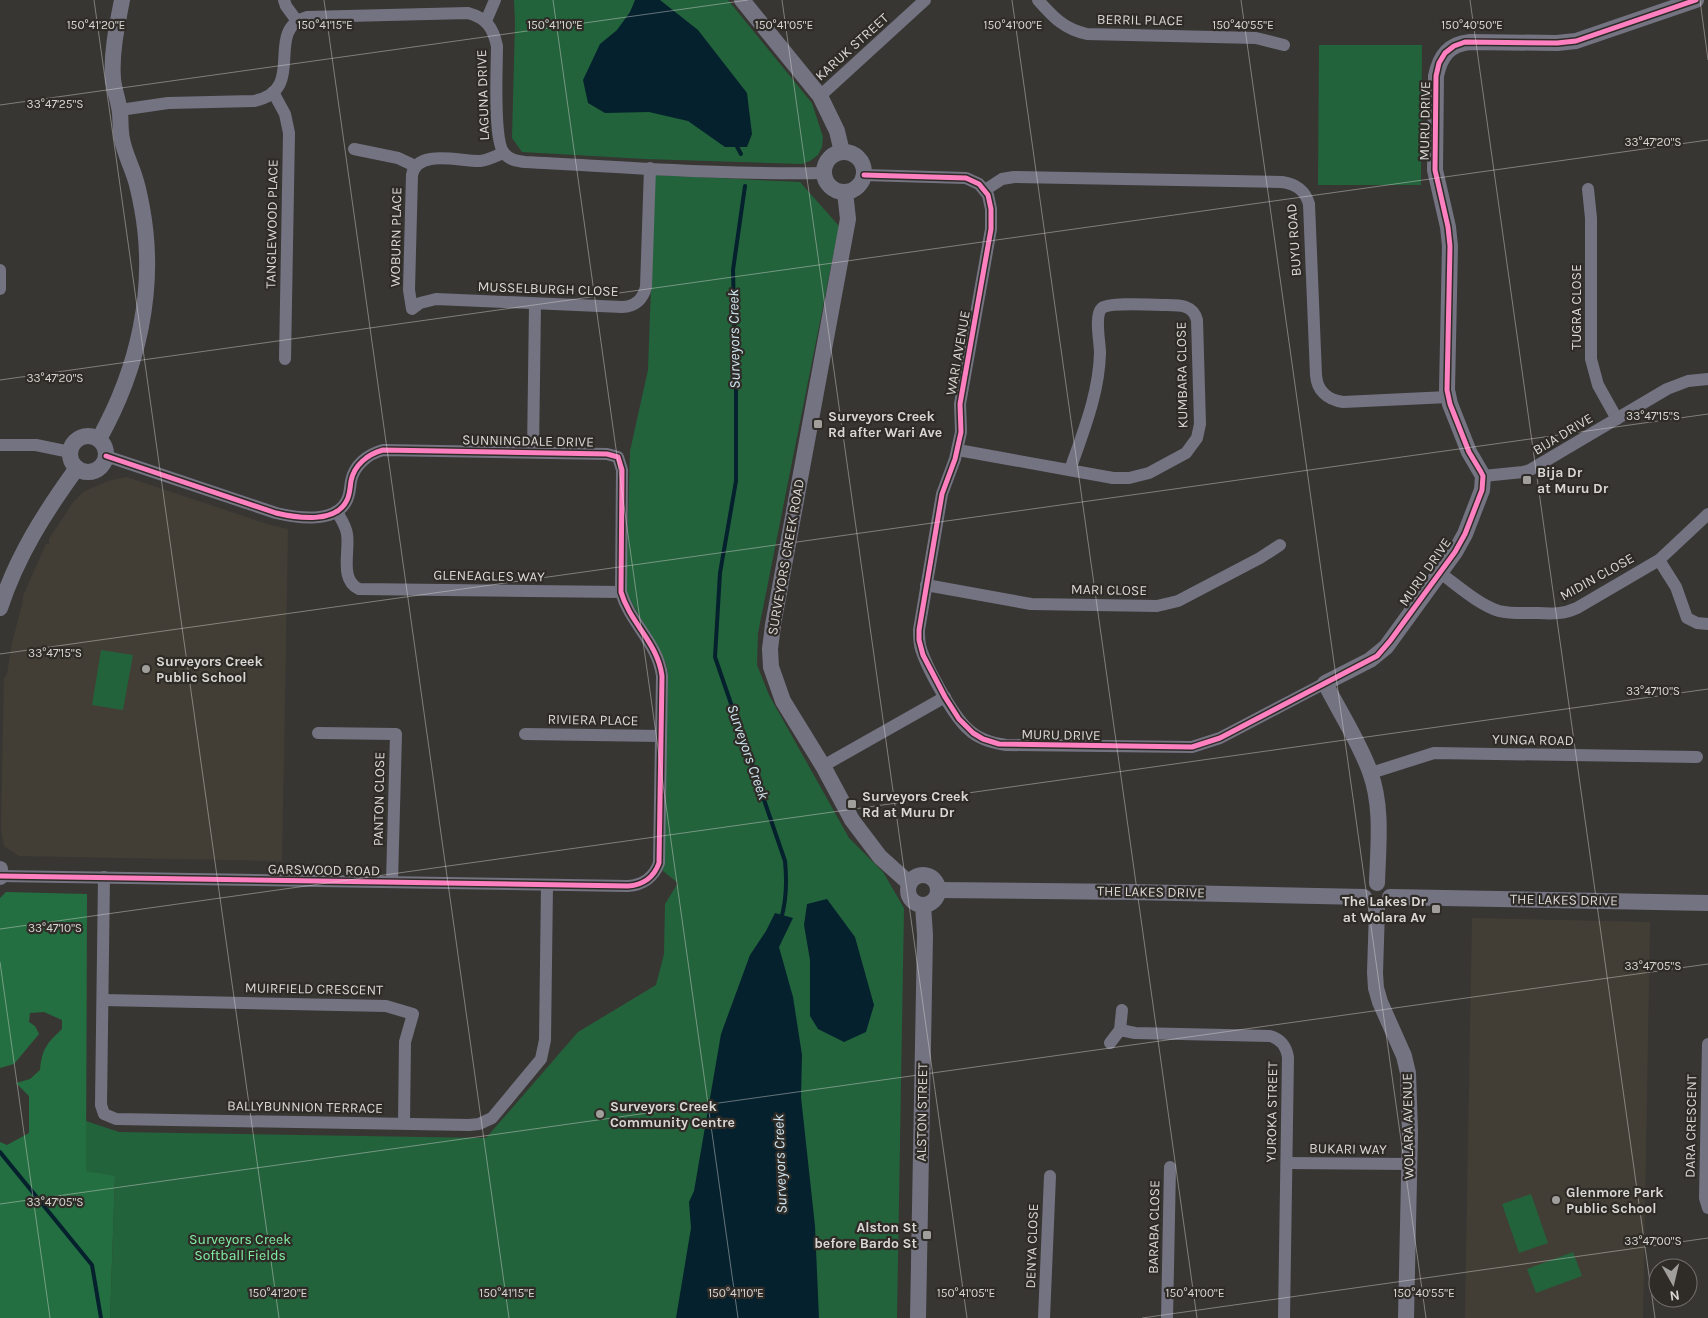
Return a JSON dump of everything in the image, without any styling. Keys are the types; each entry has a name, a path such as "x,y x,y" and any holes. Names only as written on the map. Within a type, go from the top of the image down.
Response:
{"street":[{"path":"99,439 116,407 131,368 139,339 146,290 147,261 144,220 135,177 122,141 120,110 113,71 116,31 122,0"},
{"path":"284,0 297,21"},
{"path":"120,110 168,103 254,100 267,96 281,83 284,73 285,40 289,29 302,18 314,16 468,13 486,21 495,0"},
{"path":"742,0 820,96 837,131 842,152"},
{"name":"KARUK STREET","path":"820,96 926,0"},
{"name":"BERRIL PLACE","path":"1038,0 1062,24 1087,34 1256,38 1284,45"},
{"name":"MURU DRIVE","path":"945,697 968,729 978,736 999,744 1184,748 1201,745 1220,738 1370,660 1381,652 1455,552 1465,534 1482,490 1483,476 1468,452 1448,397 1449,240 1438,189 1435,162 1436,76 1441,58 1454,46 1464,42 1563,43 1576,41 1696,0"},
{"name":"LAGUNA DRIVE","path":"486,21 492,29 497,46 498,134 503,153 510,159 517,161 650,168 794,174 824,173"},
{"name":"TANGLEWOOD PLACE","path":"273,92 285,114 288,133 285,359"},
{"path":"354,149 398,158 415,166 426,159 482,160 503,153"},
{"path":"842,152 859,158 864,169 864,175 858,187 845,192 833,189 825,179 824,173 824,167 831,157 842,152"},
{"name":"WOBURN PLACE","path":"412,308 409,290 412,175 415,166"},
{"name":"MUSSELBURGH CLOSE","path":"412,308 420,303 436,299 627,307 637,302 646,287 650,168"},
{"path":"864,175 960,177 971,180 985,190"},
{"name":"BUYU ROAD","path":"985,190 1002,179 1014,177 1282,182 1295,186 1305,194 1309,204 1316,374 1317,384 1321,391 1332,399 1342,402 1448,397"},
{"name":"TUGRA CLOSE","path":"1588,189 1592,218 1591,359 1598,385 1617,419"},
{"name":"WARI AVENUE","path":"945,697 926,660 919,640 919,623 942,494 956,459 961,432 960,404 991,229 991,208 985,190"},
{"name":"SURVEYORS CREEK ROAD","path":"845,192 848,219 773,626 770,650 771,667 783,701 823,766 852,820 880,857 909,883"},
{"path":"0,270 0,290"},
{"path":"533,452 535,304"},
{"name":"KUMBARA CLOSE","path":"958,450 1113,478 1136,477 1149,473 1181,457 1197,438 1200,424 1197,320 1190,308 1179,305 1116,305 1105,307 1100,312 1098,318 1100,352 1097,383 1088,419 1070,470"},
{"name":"BIJA DRIVE","path":"1483,476 1530,470 1674,386 1688,380 1708,378"},
{"path":"84,436 94,437 99,439 105,447 106,456 102,466 97,470 87,472 77,468 70,458 70,452 75,442 84,436"},
{"path":"0,444 36,445 70,452"},
{"name":"SUNNINGDALE DRIVE","path":"337,512 347,501 355,470 361,462 375,452 394,449 607,454 615,456 620,460 622,470 621,592 625,603 652,646 660,664 663,682 659,858 657,868 647,880"},
{"path":"106,456 282,515 324,517 337,512"},
{"path":"0,608 14,569 34,531 77,468"},
{"name":"GLENEAGLES WAY","path":"337,512 347,532 348,579 355,590 621,592"},
{"name":"MIDIN CLOSE","path":"1439,572 1487,606 1498,610 1511,613 1557,614 1577,608 1659,560 1708,514"},
{"name":"MARI CLOSE","path":"926,585 1031,604 1157,606 1178,601 1260,558 1280,545"},
{"path":"1659,560 1676,587 1687,618 1696,624 1708,624"},
{"path":"1325,683 1371,773 1378,812 1378,883"},
{"path":"823,766 945,697"},
{"name":"PANTON CLOSE","path":"318,733 396,734 392,882"},
{"name":"RIVIERA PLACE","path":"525,734 661,736"},
{"name":"YUNGA ROAD","path":"1371,773 1434,754 1697,757"},
{"path":"0,869 0,876"},
{"path":"926,875 935,881 938,890 935,899 932,903 923,906 914,903 908,896 909,883 917,876 926,875"},
{"name":"GARSWOOD ROAD","path":"0,876 628,886 641,884 647,880"},
{"name":"BALLYBUNNION TERRACE","path":"104,877 100,1105 102,1111 108,1117 116,1119 469,1125 483,1123 496,1113 541,1059 546,1040 547,885"},
{"path":"1378,883 1388,889 1390,897 1388,905 1376,910 1367,904 1364,897 1366,889 1378,883"},
{"name":"THE LAKES DRIVE","path":"938,890 1364,897"},
{"name":"THE LAKES DRIVE","path":"1390,897 1708,903"},
{"name":"ALSTON STREET","path":"918,1318 923,906"},
{"name":"WOLARA AVENUE","path":"1376,910 1376,988 1380,1002 1404,1056 1408,1073 1409,1164 1406,1318"},
{"name":"MUIRFIELD CRESCENT","path":"103,1000 386,1006 413,1014 407,1028 405,1042 404,1123"},
{"path":"1110,1043 1120,1030 1122,1010"},
{"name":"YUROKA STREET","path":"1120,1030 1135,1033 1270,1036 1281,1041 1286,1048 1288,1057 1284,1318"},
{"name":"DARA CRESCENT","path":"1708,1044 1705,1198 1708,1208"},
{"name":"BUKARI WAY","path":"1287,1163 1409,1164"},
{"name":"BARABA CLOSE","path":"1167,1318 1170,1167"},
{"name":"DENYA CLOSE","path":"1044,1318 1050,1176"}],"shaded area":[{"name":"Surveyors Creek Public School","path":"126,477 270,525 288,529 282,861 19,856 4,846 1,828 4,678 7,674 23,596 46,544 49,544 49,539 74,501 85,491 108,481"},
{"name":"Glenmore Park Public School","path":"1472,918 1650,922 1643,1318 1465,1318"}],"green space":[{"path":"514,0 728,0 812,103 823,137 822,147 818,155 802,164 645,159 522,152 512,138"},
{"path":"1319,45 1422,45 1421,185 1318,185"},
{"name":"Surveyors Creek Softball Fields","path":"655,175 800,182 839,226 758,633 757,665 769,695 849,838 883,872 904,908 897,1318 110,1318 115,1177 86,1171 86,1121 119,1132 486,1138 578,1032 656,985 664,954 665,904 678,883 663,871 668,674 666,663 626,592 630,451 648,370"},
{"path":"101,650 133,655 123,710 92,705"},
{"path":"6,892 87,894 86,1171 115,1176 110,1318 0,1318 0,1142 7,1145 29,1133 29,1096 16,1083 30,1079 40,1070 46,1047 62,1029 62,1020 44,1012 30,1013 29,1022 35,1026 39,1034 14,1064 0,1068 0,898"},
{"path":"1531,1194 1548,1243 1519,1253 1502,1204"},
{"path":"1573,1252 1582,1276 1536,1293 1527,1269"}],"water":[{"path":"635,0 660,0 698,30 747,93 752,134 747,147 725,147 688,121 649,112 605,113 588,103 583,80 600,44 617,30 630,12"},
{"path":"827,899 855,937 874,1005 866,1032 844,1042 818,1029 810,1016 810,960 804,925 807,904"},
{"path":"775,913 793,918 779,947 793,997 802,1055 801,1097 815,1226 819,1318 676,1318 691,1228 689,1202 694,1191 721,1034 750,955"}],"waterway":[{"name":"Surveyors Creek","path":"735,143 741,154"},
{"name":"Surveyors Creek","path":"745,186 733,270 736,481 720,573 715,657 785,861 786,890 781,919"},
{"path":"0,1152 92,1265 101,1318"}],"cycle path":[{"path":"864,175 966,178 979,184 988,195 991,209 991,229 960,404 961,432 955,459 942,494 919,630 919,640 923,655 945,697 959,719 973,733 983,739 999,744 1192,747 1220,738 1377,656 1455,552 1465,534 1482,490 1483,476 1469,452 1450,404 1447,390 1450,246 1448,227 1435,170 1436,76 1439,63 1445,53 1454,46 1465,42 1557,43 1576,41 1696,0"},
{"path":"0,876 628,886 643,882 651,876 659,863 662,676 655,653 631,614 621,592 622,470 618,457 607,454 383,450 372,454 358,465 351,481 348,498 342,508 325,516 305,517 276,513 106,456"}],"place":[{"name":"Surveyors Creek Rd after Wari Ave","path":"818,424"},
{"name":"Bija Dr at Muru Dr","path":"1527,480"},
{"name":"Surveyors Creek Public School","path":"146,669"},
{"name":"Surveyors Creek Rd at Muru Dr","path":"852,804"},
{"name":"The Lakes Dr at Wolara Av","path":"1436,909"},
{"name":"Surveyors Creek Community Centre","path":"600,1114"},
{"name":"Glenmore Park Public School","path":"1556,1200"},
{"name":"Alston St before Bardo St","path":"927,1235"}]}
